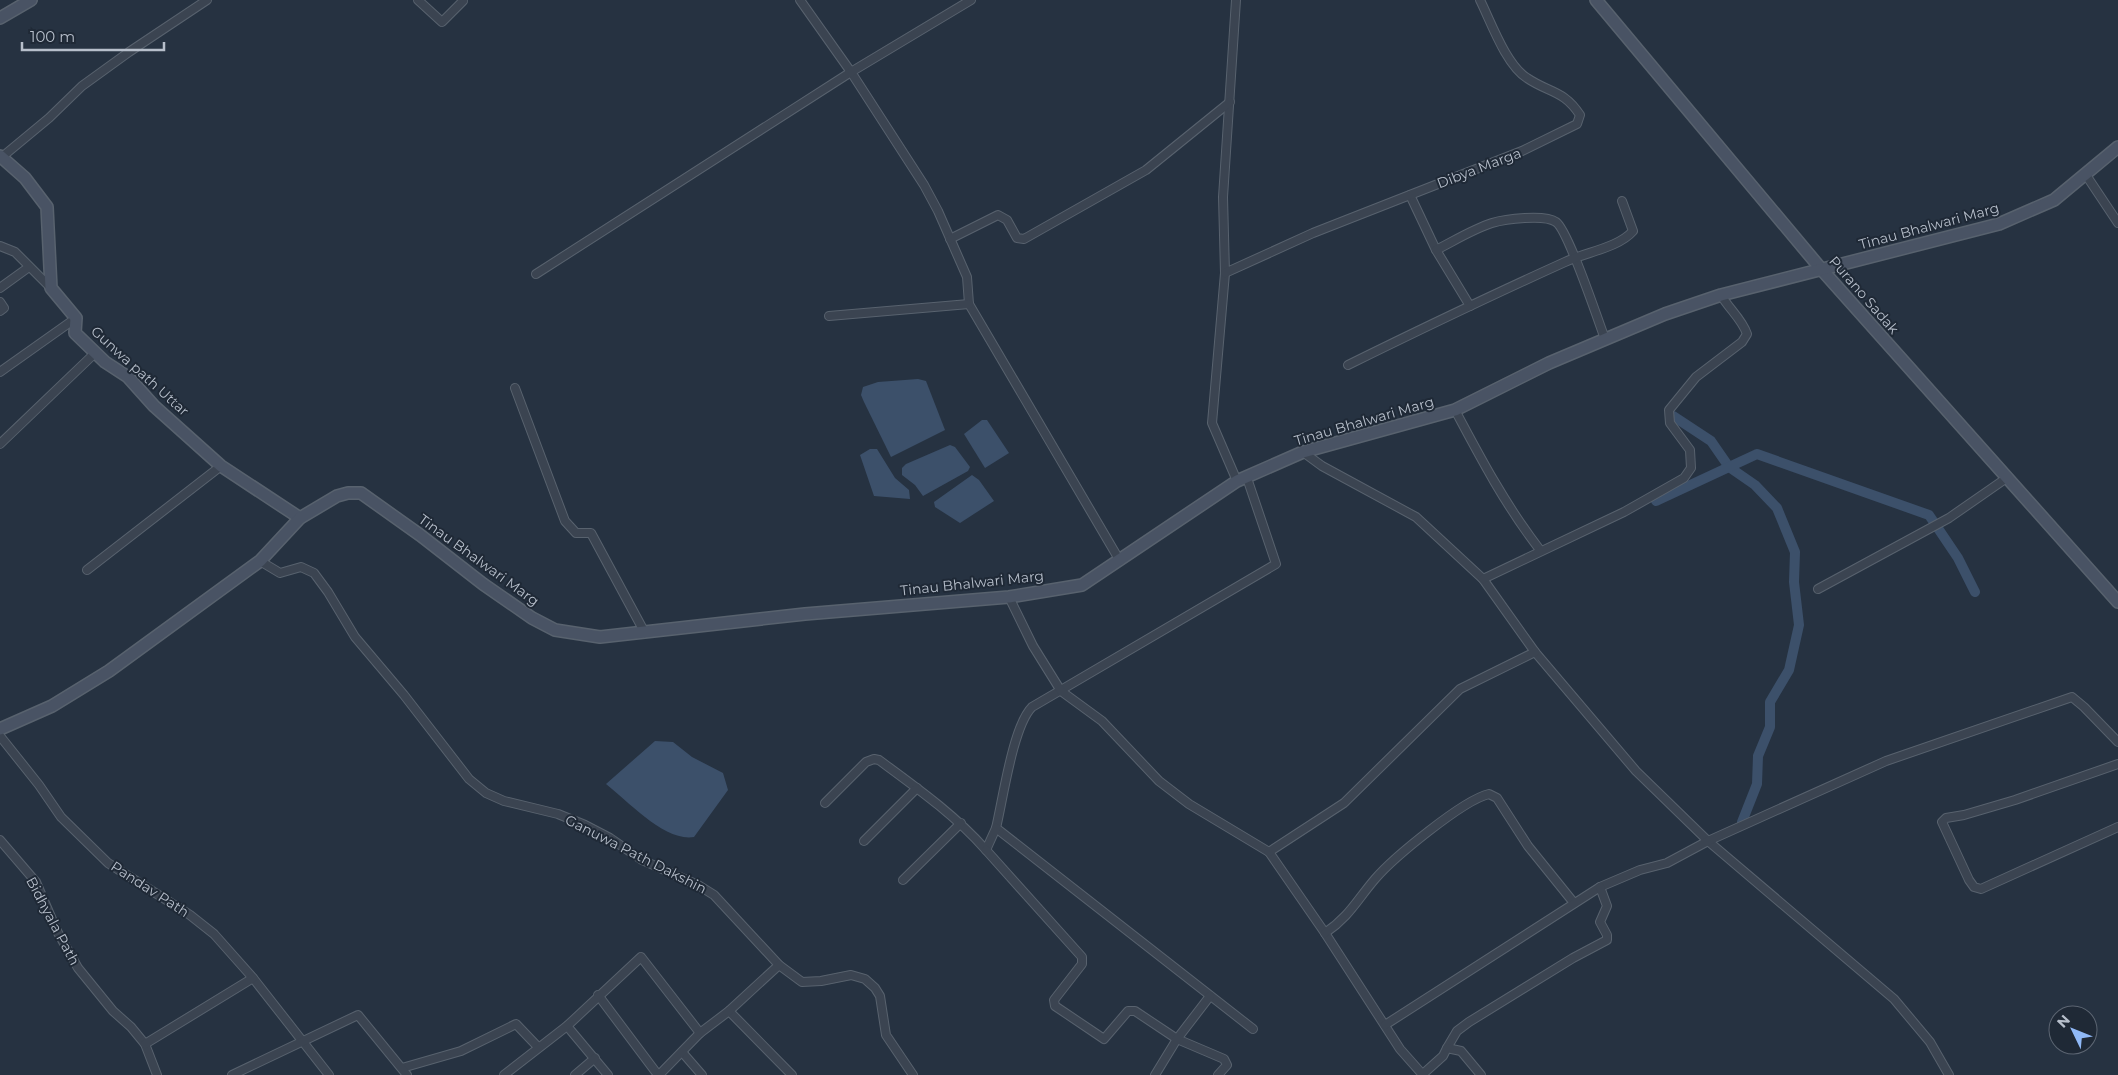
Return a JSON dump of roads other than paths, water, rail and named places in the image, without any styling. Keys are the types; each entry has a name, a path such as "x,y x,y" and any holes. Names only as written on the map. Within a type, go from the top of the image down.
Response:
{"street":[{"path":"0,18 31,0"},
{"path":"51,288 47,208 26,178 1,157 49,118 82,86 207,0"},
{"path":"418,0 442,22 463,1"},
{"path":"800,0 851,72 924,185 938,211 967,277 969,304 1120,561"},
{"path":"536,274 851,72 972,0"},
{"path":"986,850 996,828 1019,730 1026,713 1032,707 1276,564 1242,480 1212,423 1225,273 1223,197 1236,0"},
{"name":"Dibya Marga","path":"1225,273 1313,233 1522,151 1577,124 1580,120 1580,115 1561,93 1526,78 1511,61 1480,0"},
{"name":"Purano Sadak","path":"1596,0 1822,270 2118,602"},
{"path":"950,240 998,215 1007,220 1017,238 1024,239 1146,170 1230,102"},
{"name":"Tinau Bhalwari Marg","path":"0,729 52,706 109,671 260,561 300,518 337,496 348,493 361,494 420,535 483,584 555,630 600,637 805,614 1009,597 1082,585 1242,480 1303,452 1455,410 1549,363 1605,339 1721,295 1999,224 2054,200 2086,175 2118,146"},
{"path":"2086,175 2118,223"},
{"path":"1410,195 1436,250 1470,306"},
{"path":"1348,365 1574,258 1627,238 1633,231 1622,200"},
{"path":"1436,250 1492,223 1544,218 1559,225 1574,258 1605,339"},
{"path":"0,246 15,252 51,288"},
{"path":"0,288 29,267"},
{"name":"Gunwa path Uttar","path":"51,288 76,318 75,333 105,362 128,377 154,406 222,466 300,518"},
{"path":"1482,579 1624,512 1681,481 1688,474 1692,462 1690,450 1670,423 1670,410 1696,377 1742,342 1747,334 1744,325 1728,307 1721,295"},
{"path":"0,302 4,308 0,311"},
{"path":"829,316 969,304"},
{"path":"0,372 76,318"},
{"path":"0,444 95,352"},
{"path":"515,388 565,522 576,533 591,533 645,633"},
{"path":"1455,410 1494,484 1518,522 1540,550"},
{"path":"1303,452 1322,466 1416,517 1482,579 1534,652 1636,771 1708,841 1894,999 1930,1042 1949,1075"},
{"path":"87,570 222,466"},
{"path":"1818,589 1949,518 2008,477"},
{"name":"Ganuwa Path Dakshin","path":"260,561 280,573 301,567 314,573 368,654 404,695 469,780 486,793 504,801 558,814 585,825 610,838 642,860 698,885 714,895 779,965 802,982 821,981 851,975 865,979 880,996 886,1035 913,1075"},
{"path":"1009,597 1032,646 1061,691 1102,721 1159,781 1190,804 1269,852 1325,933 1400,1049 1423,1075 1443,1056 1457,1031 1469,1022 1565,963 1607,940 1607,935 1600,922 1608,906 1600,887"},
{"path":"1269,852 1344,803 1460,689 1534,652"},
{"path":"1385,1025 1600,887 1640,870 1667,863 1708,841 1886,762 2064,699 2072,698 2078,701 2118,742"},
{"name":"Pandav Path","path":"0,736 39,785 61,817 108,863 196,920 214,934 254,978 300,1041 329,1075"},
{"path":"825,803 866,762 874,759 879,760 961,823 1082,957 1082,964 1054,1000 1055,1006 1104,1039 1126,1014 1132,1010 1177,1039 1224,1060 1227,1065 1218,1075"},
{"path":"2118,764 2015,800 1964,815 1946,818 1942,822 1969,880 1974,887 1981,889 2118,827"},
{"path":"864,841 917,788"},
{"path":"1325,933 1348,915 1367,889 1394,860 1456,812 1489,794 1497,798 1528,846 1574,903"},
{"path":"902,880 961,823"},
{"path":"996,828 1253,1030"},
{"name":"Bidhyala Path","path":"0,840 36,882 56,931 78,968 113,1011 131,1027 144,1044 157,1075"},
{"path":"504,1075 567,1026 638,958 642,957 700,1033"},
{"path":"598,995 658,1075 700,1033 729,1011 779,965"},
{"path":"144,1044 254,978"},
{"path":"1155,1075 1177,1039 1210,996"},
{"path":"729,1011 792,1075"},
{"path":"232,1075 358,1015 404,1072 461,1051 516,1024 538,1047"},
{"path":"567,1026 608,1075"},
{"path":"1447,1048 1461,1051 1481,1075"},
{"path":"682,1052 702,1075"},
{"path":"575,1075 595,1058"}],"water":[{"path":"918,379 926,381 945,430 891,457 861,395 863,387 878,382"},
{"path":"982,420 987,420 1009,453 985,468 964,434"},
{"path":"950,445 955,447 970,467 968,471 923,496 915,485 902,475 902,468 906,464"},
{"path":"870,449 877,449 895,478 909,490 910,499 874,496 860,455"},
{"path":"972,475 979,480 994,501 960,523 935,507 934,502"},
{"path":"655,741 673,742 692,757 723,773 728,790 694,837 683,837 659,827 606,784"}],"waterway":[{"path":"1673,416 1711,441 1729,467 1755,485 1777,508 1795,552 1794,582 1799,625 1789,670 1770,702 1770,727 1758,756 1757,784 1742,822"},
{"path":"1656,501 1757,454 1929,515 1958,558 1975,592"}]}
